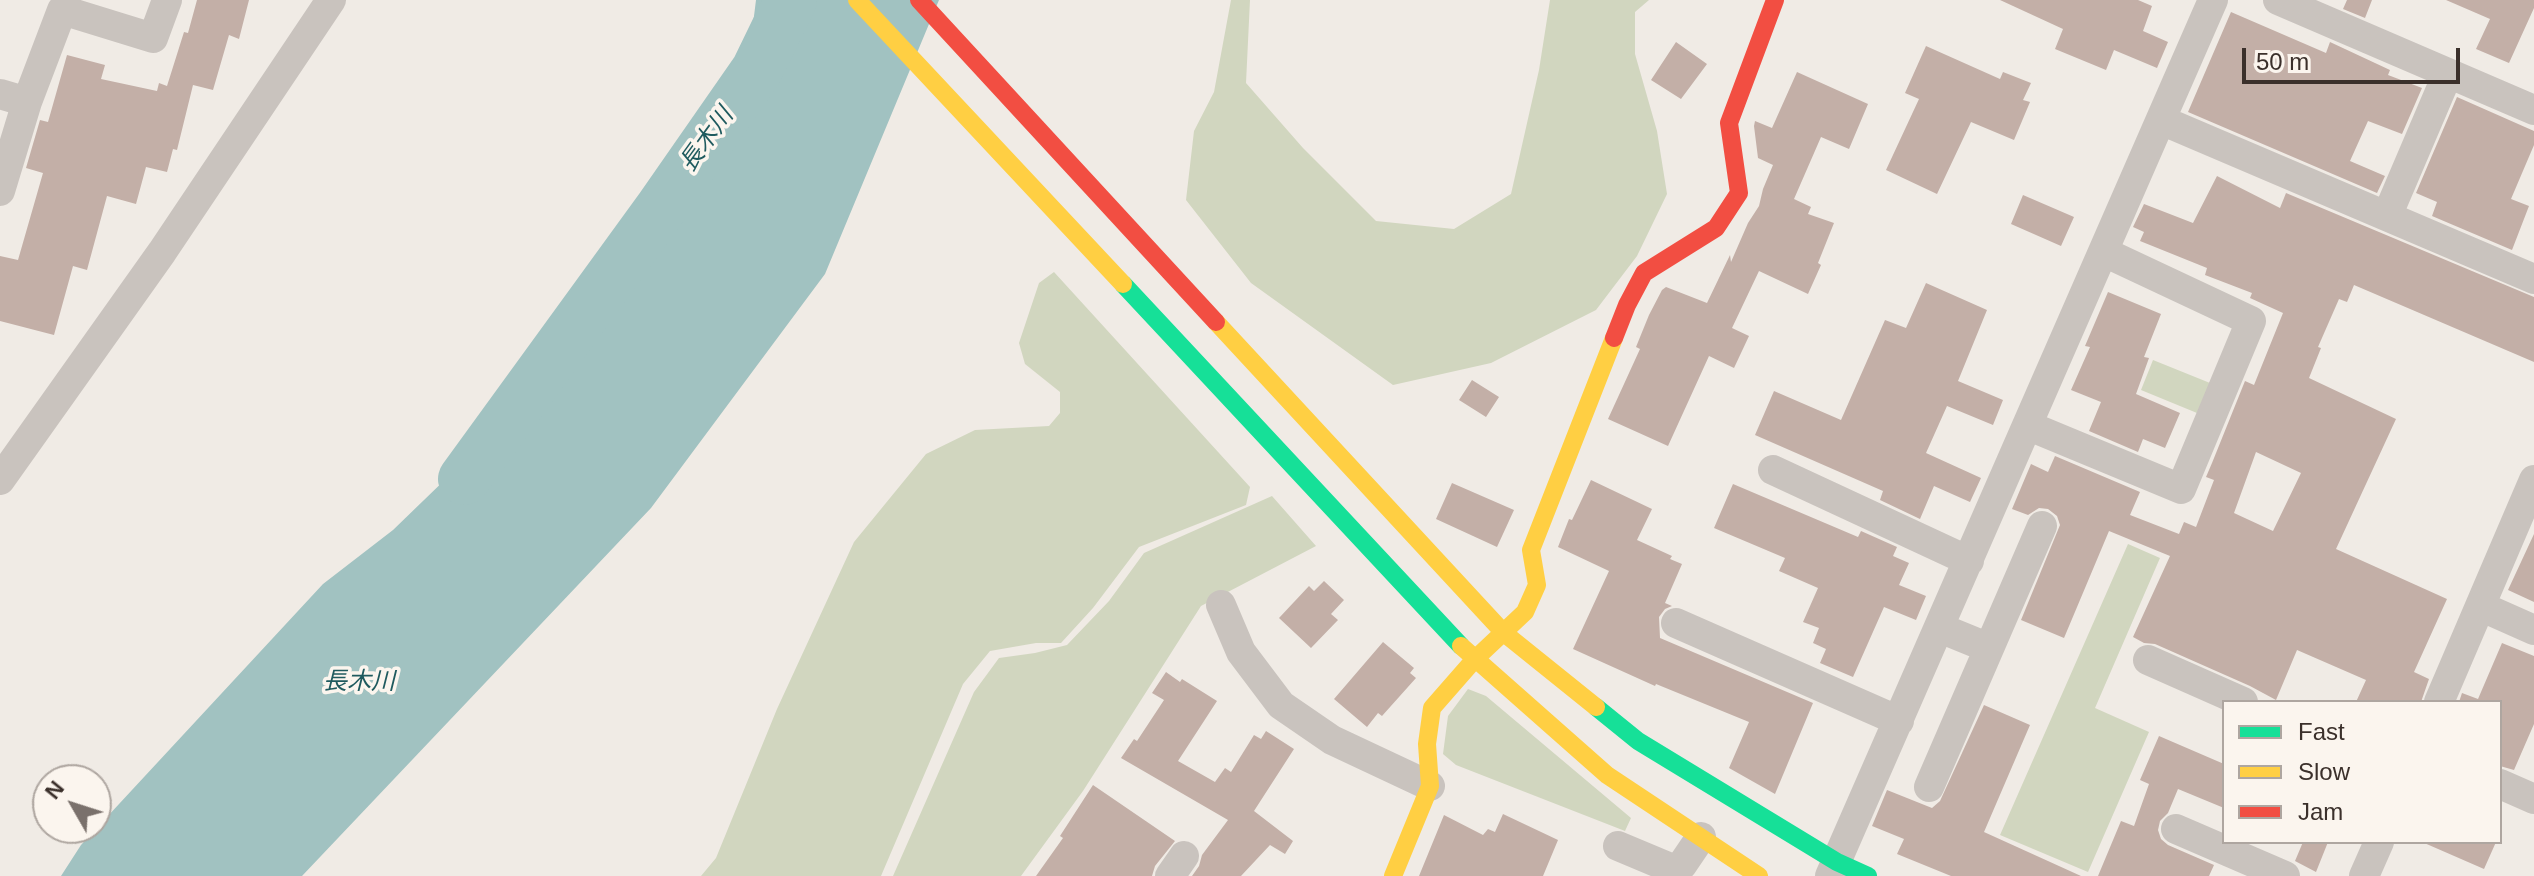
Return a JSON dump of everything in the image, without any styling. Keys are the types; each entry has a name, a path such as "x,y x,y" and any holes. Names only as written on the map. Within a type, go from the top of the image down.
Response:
{"street":[{"path":"0,191 14,98 62,10 153,38 167,0"},
{"path":"0,480 162,252 331,0"},
{"path":"857,0 1474,660 1607,775 1759,876"},
{"path":"919,0 1504,633 1638,741 1834,869 1868,876"},
{"path":"1393,876 1430,786 1427,744 1432,708 1474,660 1525,612 1537,585 1531,550 1633,294 1644,273 1716,228 1739,193 1729,123 1775,0"},
{"path":"1834,869 2213,0"},
{"path":"2278,0 2534,110"},
{"path":"2387,216 2448,73"},
{"path":"2161,120 2534,279"},
{"path":"2029,426 2181,489 2251,321 2104,252"},
{"path":"1773,470 1969,561"},
{"path":"2440,700 2480,606 2525,527 2534,480"},
{"path":"1929,787 2042,526"},
{"path":"1221,605 1241,652 1281,705 1332,740 1430,786"},
{"path":"2480,606 2534,630"},
{"path":"1676,623 1899,721"},
{"path":"1940,628 1989,648"},
{"path":"2148,660 2238,700"},
{"path":"2502,785 2534,799"},
{"path":"2176,829 2285,876"},
{"path":"1618,846 1673,869 1682,865 1701,837"},
{"path":"2364,876 2378,844"}],"green space":[{"path":"1231,0 1250,0 1246,83 1303,148 1376,221 1454,229 1511,194 1539,70 1550,0 1649,0 1635,12 1635,54 1657,131 1667,194 1637,256 1596,310 1491,363 1393,385 1251,283 1186,200 1194,131 1214,92"},
{"path":"1054,272 1250,487 1246,505 1139,547 1093,608 1061,643 1036,643 990,651 963,684 881,876 701,876 716,858 777,709 854,542 926,454 975,430 1049,426 1060,413 1060,392 1025,364 1019,343 1039,283"},
{"path":"2153,360 2210,383 2197,413 2141,390"},
{"path":"1272,496 1316,546 1201,606 1083,791 1021,876 893,876 974,692 999,658 1067,645 1109,601 1144,553"},
{"path":"2128,544 2160,558 2095,708 2149,732 2088,872 2000,835"},
{"path":"1468,689 1486,696 1631,818 1625,831 1456,765 1443,754 1448,716"}],"water":[{"name":"長木川","path":"756,0 939,0 825,274 651,508 302,876 61,876 82,844 112,844 112,812 323,584 393,530 578,351 739,137"}],"building":[{"path":"197,0 249,0 239,39 229,35 213,90 193,85 177,150 173,149 167,172 146,167 136,204 107,196 87,270 73,266 54,335 0,321 0,256 18,260 43,173 26,168 40,120 48,122 67,55 105,65 101,79 157,91 159,83 167,86"},
{"path":"2000,0 2138,0 2152,6 2143,31 2168,42 2157,68 2114,50 2106,70 2055,49 2063,29"},
{"path":"2347,0 2372,0 2365,18 2343,9"},
{"path":"2446,0 2534,0 2534,8 2509,63 2476,49 2490,19"},
{"path":"2231,12 2326,53 2330,42 2390,70 2388,75 2422,88 2402,134 2368,121 2350,161 2385,176 2377,193 2188,112"},
{"path":"1676,42 1707,64 1681,99 1651,80"},
{"path":"1926,46 2000,79 2003,72 2031,83 2023,100 2030,102 2014,140 1971,122 1937,194 1886,170 1919,99 1905,93"},
{"path":"1797,72 1868,104 1849,149 1821,137 1794,199 1811,207 1808,214 1834,223 1818,263 1821,265 1808,294 1759,271 1732,328 1749,336 1734,368 1709,356 1668,446 1608,419 1640,349 1636,347 1662,290 1666,287 1707,303 1730,255 1731,262 1759,206 1773,165 1758,158 1755,121 1772,128"},
{"path":"2457,97 2534,131 2534,145 2511,199 2529,206 2512,250 2432,216 2437,202 2416,193"},
{"path":"2217,176 2280,208 2286,193 2534,297 2534,362 2354,285 2347,302 2339,299 2318,347 2321,348 2309,378 2396,419 2336,549 2447,599 2414,672 2429,679 2422,700 2357,700 2366,680 2297,650 2276,700 2155,644 2144,643 2133,637 2170,556 2109,531 2064,638 2021,620 2060,525 2057,516 2048,509 2039,508 2028,515 2012,509 2031,464 2048,472 2055,456 2140,492 2130,515 2179,534 2184,522 2196,527 2214,480 2206,477 2245,381 2254,385 2283,313 2250,298 2252,293 2205,275 2207,268 2140,241 2144,232 2133,227 2144,204 2193,223","holes":["2256,452 2301,473 2273,531 2234,513"]},
{"path":"2023,195 2074,217 2061,246 2011,224"},
{"path":"1926,283 1987,310 1958,381 2003,400 1993,425 1947,406 1926,453 1981,478 1970,502 1934,486 1920,519 1880,500 1883,491 1755,435 1774,391 1841,420 1885,320 1906,328"},
{"path":"2108,292 2161,314 2144,357 2149,358 2136,394 2180,413 2165,448 2143,439 2138,452 2089,431 2101,402 2071,390 2090,347 2085,346"},
{"path":"1472,380 1499,397 1486,417 1459,400"},
{"path":"1591,480 1652,509 1637,540 1682,564 1665,603 1672,606 1659,617 1660,638 1813,703 1775,794 1729,768 1749,722 1655,686 1573,649 1609,571 1558,547 1569,519 1572,520"},
{"path":"1452,483 1514,510 1497,547 1436,519"},
{"path":"1733,484 1858,537 1861,531 1897,547 1893,556 1909,563 1899,585 1926,596 1916,620 1884,607 1853,677 1820,663 1826,649 1813,643 1819,628 1803,622 1818,588 1779,571 1785,558 1714,528"},
{"path":"2534,534 2534,602 2508,590"},
{"path":"1324,581 1344,600 1331,614 1338,620 1311,648 1279,618 1309,586 1314,591"},
{"path":"1383,642 1414,668 1410,673 1416,678 1382,716 1378,713 1367,727 1334,699"},
{"path":"2502,643 2534,656 2534,724 2514,770 2502,767 2502,700 2460,700 2462,693 2478,699"},
{"path":"1166,672 1217,701 1178,761 1215,782 1225,768 1231,772 1254,735 1261,739 1266,731 1294,749 1254,811 1293,841 1285,854 1270,845 1241,876 1192,876 1202,855 1228,820 1121,758 1134,739 1137,741 1164,700 1152,693"},
{"path":"1984,705 2030,725 1984,832 2081,876 1951,876 1897,854 1904,839 1872,826 1887,790 1932,808 1940,801"},
{"path":"2159,736 2222,763 2222,807 2178,789 2158,830 2161,839 2168,845 2214,865 2209,876 2098,876 2121,821 2134,826 2149,784 2140,780"},
{"path":"1093,785 1175,841 1155,866 1152,876 1036,876 1063,838 1060,836"},
{"path":"1503,814 1558,840 1543,876 1419,876 1444,815 1483,835 1488,829 1495,832"},
{"path":"2302,844 2327,844 2316,872 2295,861"},
{"path":"2427,844 2495,844 2484,869"}],"waterway":[{"name":"長木川","path":"464,479 757,70 791,0"}],"traffic: fast":[{"path":"1123,284 1461,646"},
{"path":"1596,707 1638,741 1837,862 1868,876"}],"traffic: slow":[{"path":"857,0 1123,284"},
{"path":"1216,322 1504,633 1596,707"},
{"path":"1393,876 1430,786 1427,744 1432,708 1474,660 1525,612 1537,585 1531,550 1614,338"},
{"path":"1461,646 1607,775 1759,876"}],"traffic: jam":[{"path":"919,0 1216,322"},
{"path":"1614,338 1644,273 1716,228 1739,193 1729,123 1775,0"}]}
